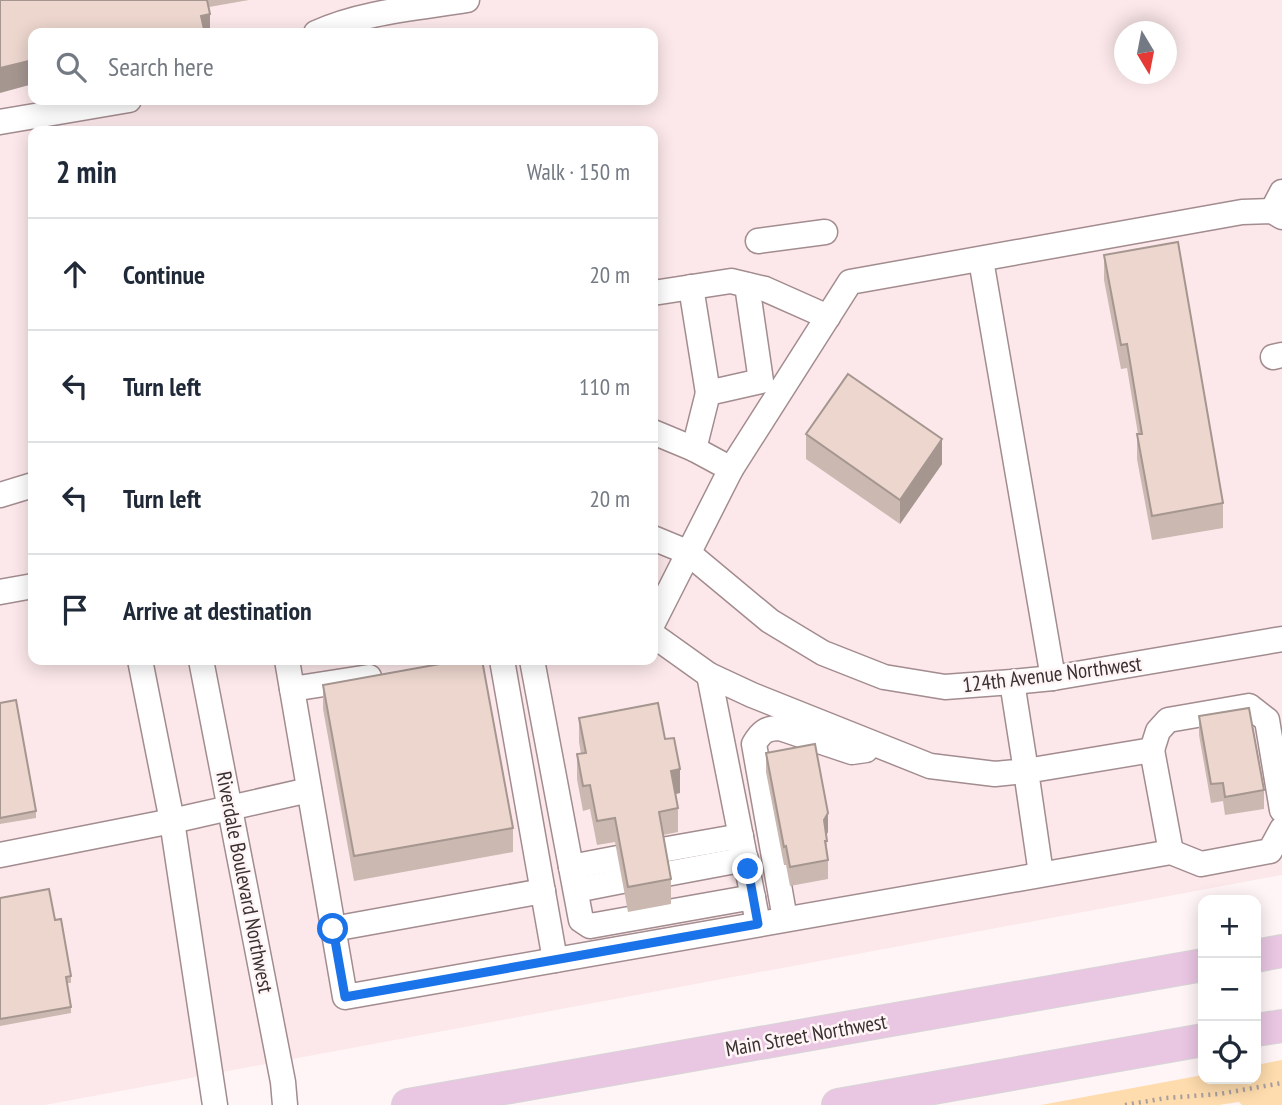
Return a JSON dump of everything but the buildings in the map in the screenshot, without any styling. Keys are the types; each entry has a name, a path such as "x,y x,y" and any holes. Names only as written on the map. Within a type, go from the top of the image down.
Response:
{"main road":[{"path":"1261,955 1282,951"},
{"name":"Main Street Northwest","path":"408,1105 1198,966"},
{"path":"1261,1029 1282,1026"},
{"path":"838,1105 1198,1041"}],"street":[{"path":"328,28 371,16 467,0"},
{"path":"0,122 100,105"},
{"path":"658,613 731,469 850,282 1279,207"},
{"path":"758,241 825,232"},
{"path":"981,260 1053,678"},
{"path":"658,292 731,281 765,289 828,317"},
{"path":"708,393 761,381 747,285"},
{"path":"691,287 708,393 694,449"},
{"path":"658,434 731,469"},
{"path":"0,495 28,487"},
{"name":"124th Avenue Northwest","path":"658,540 687,552 770,621 835,658 884,677 945,687 1053,678 1282,639"},
{"path":"0,592 28,587"},
{"path":"658,639 709,675 929,766 995,774 1152,750"},
{"path":"141,665 172,821 215,1105"},
{"name":"Riverdale Boulevard Northwest","path":"202,665 283,1082 285,1105"},
{"path":"288,665 345,997 1171,852 1201,864 1270,851 1282,829"},
{"path":"503,665 555,960"},
{"path":"533,665 581,920 590,926 746,859"},
{"path":"292,689 397,673"},
{"path":"709,675 758,924"},
{"path":"1012,682 1041,874"},
{"path":"1171,852 1152,750 1158,731 1168,720 1249,706 1267,720 1282,810"},
{"path":"785,919 754,744 760,734 771,728 780,728 852,752 884,748"},
{"path":"0,855 231,809 309,790"},
{"path":"746,859 665,868 746,859"},
{"path":"575,884 621,876 575,884"},
{"path":"333,929 543,891"}],"path":[{"path":"1125,1105 1166,1098 1219,1094 1282,1083"}],"shaded area":[{"path":"0,0 1282,0 1282,875 45,1105 0,1105"},
{"path":"1282,1060 1282,1105 1242,1105 1239,1102 1219,1105 1041,1105 1198,1076 1198,1084 1261,1084 1261,1064"}],"route":[{"path":"333,929 345,997 758,924 748,869"}]}
